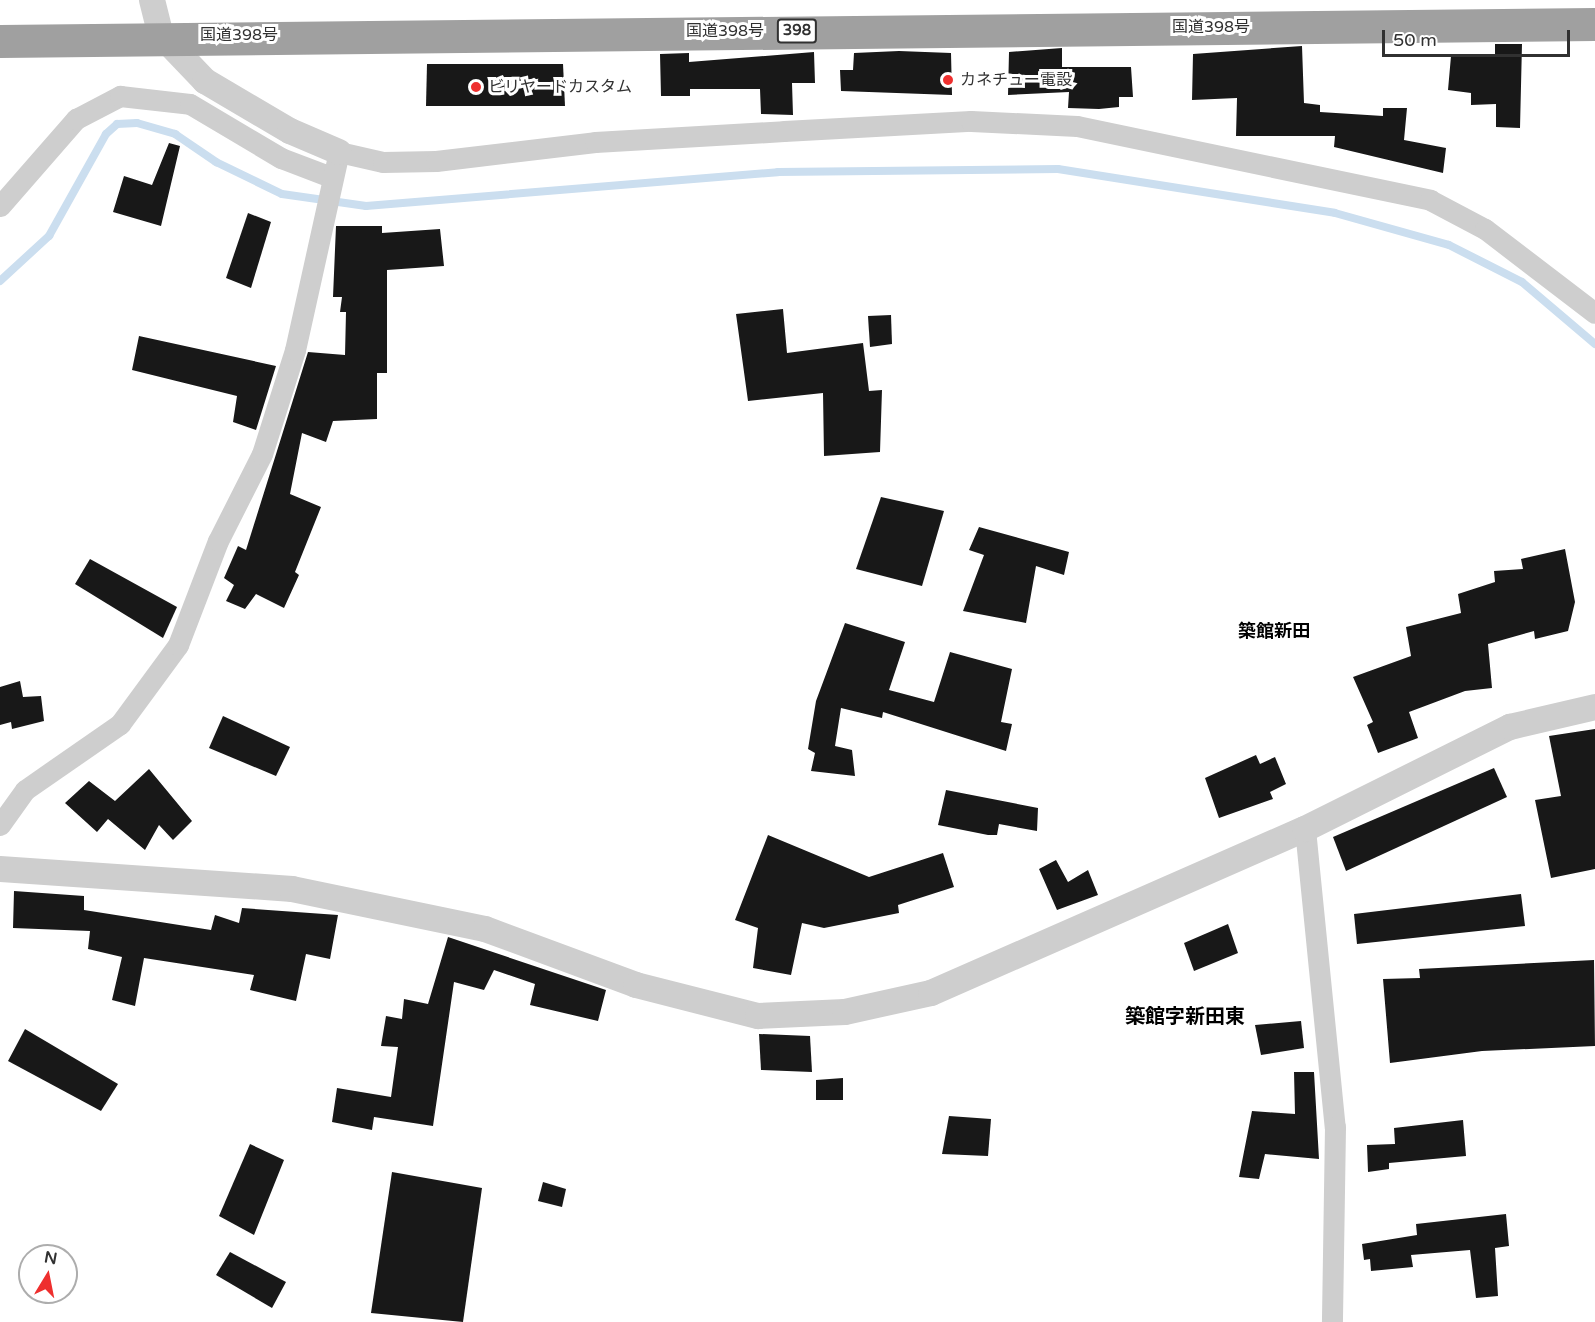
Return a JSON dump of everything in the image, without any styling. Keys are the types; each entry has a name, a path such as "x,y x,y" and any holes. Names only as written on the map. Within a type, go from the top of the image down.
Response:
{"highway":[{"name":"国道398号","path":"0,41 161,35 1595,24"}],"street":[{"path":"152,0 161,35 205,81 290,131 339,152 383,162 436,161 595,142 971,121 1077,126 1430,200 1485,229 1595,313"},
{"path":"0,206 76,119 120,96 190,104 281,158 330,182"},
{"path":"0,825 25,790 120,724 178,645 218,541 262,454 295,350 330,182 339,152"},
{"path":"0,869 292,889 485,929 636,985 758,1016 845,1012 931,993 1305,829 1510,727 1595,707"},
{"path":"1305,829 1335,1127 1332,1322"}],"building":[{"path":"1495,44 1522,44 1520,128 1496,127 1496,104 1471,105 1471,93 1448,90 1451,56 1495,57"},
{"path":"1302,46 1304,103 1320,105 1320,112 1383,116 1383,108 1407,108 1404,140 1446,148 1443,173 1334,147 1335,136 1236,136 1237,98 1192,100 1193,54"},
{"path":"1062,48 1062,67 1131,67 1133,97 1119,97 1119,107 1099,109 1068,108 1069,92 1008,95 1009,52"},
{"path":"899,51 951,53 952,95 841,91 840,70 853,70 854,53"},
{"path":"814,52 815,83 792,83 793,115 761,114 760,89 690,89 690,96 661,96 660,54 689,53 689,62"},
{"path":"427,64 563,64 565,106 426,106"},
{"path":"169,143 180,146 161,226 113,212 124,176 152,185"},
{"path":"248,213 271,222 251,288 226,278"},
{"path":"336,226 382,226 382,233 440,229 444,266 387,270 387,373 377,373 377,419 333,421 326,442 302,433 290,494 321,507 295,572 299,575 284,608 256,594 245,609 226,601 234,585 224,578 238,546 246,550 308,352 345,355 346,312 340,312 342,297 333,297"},
{"path":"783,309 787,353 863,343 869,391 882,390 880,452 824,456 823,393 748,401 736,314"},
{"path":"891,315 892,344 870,347 868,316"},
{"path":"139,336 276,366 256,430 233,422 237,396 132,370"},
{"path":"881,497 944,511 922,586 856,569"},
{"path":"979,527 1069,552 1064,575 1036,566 1026,623 963,611 984,555 969,550"},
{"path":"1565,549 1575,602 1568,631 1535,639 1534,631 1488,644 1492,688 1465,691 1409,712 1418,738 1378,753 1367,725 1373,722 1353,677 1411,656 1406,627 1461,613 1458,594 1495,582 1494,571 1523,569 1521,559"},
{"path":"90,559 177,607 163,638 75,584"},
{"path":"845,623 905,642 889,690 934,702 950,652 1012,669 1001,722 1012,724 1006,751 883,712 882,718 841,708 835,746 852,750 855,776 811,771 815,753 808,749 816,701"},
{"path":"20,681 23,697 41,696 44,721 12,729 11,722 0,725 0,687"},
{"path":"223,716 290,747 276,776 209,748"},
{"path":"1595,729 1595,869 1551,878 1535,800 1561,796 1549,736"},
{"path":"1256,755 1260,764 1275,757 1286,784 1270,792 1273,799 1219,818 1205,778"},
{"path":"1494,768 1507,797 1346,871 1333,837"},
{"path":"149,769 192,821 173,840 159,825 145,850 108,819 97,832 65,803 89,781 115,801"},
{"path":"946,790 1038,808 1037,831 999,824 997,835 988,835 938,825"},
{"path":"768,835 869,877 943,853 954,887 898,905 899,913 824,928 802,923 791,975 753,968 758,928 735,920"},
{"path":"1056,860 1068,882 1088,870 1098,895 1057,910 1039,869"},
{"path":"14,891 84,896 84,910 211,930 215,915 239,923 242,908 338,915 330,959 306,954 296,1001 250,990 254,975 144,958 135,1006 112,1000 122,957 88,949 90,931 13,928"},
{"path":"1521,894 1525,926 1357,944 1354,914"},
{"path":"1228,924 1238,953 1194,971 1184,943"},
{"path":"448,937 606,990 598,1021 530,1005 535,984 494,970 484,990 454,982 433,1126 374,1117 372,1130 332,1122 337,1088 391,1097 398,1047 381,1046 386,1016 402,1019 404,999 428,1004"},
{"path":"1594,960 1595,1046 1482,1051 1390,1063 1383,979 1420,978 1419,969"},
{"path":"1301,1021 1304,1048 1261,1055 1255,1025"},
{"path":"25,1029 118,1084 101,1111 8,1061"},
{"path":"759,1034 810,1036 812,1072 761,1070"},
{"path":"1294,1072 1314,1072 1319,1159 1265,1154 1259,1179 1239,1177 1252,1111 1295,1114"},
{"path":"843,1078 843,1100 816,1100 816,1080"},
{"path":"949,1116 991,1119 988,1156 942,1154"},
{"path":"1463,1120 1466,1156 1389,1163 1389,1169 1368,1172 1367,1145 1395,1144 1394,1128"},
{"path":"250,1144 284,1160 254,1235 219,1216"},
{"path":"392,1172 482,1188 463,1322 371,1313"},
{"path":"543,1182 566,1189 562,1207 538,1201"},
{"path":"1506,1214 1509,1246 1495,1248 1498,1296 1476,1298 1470,1250 1411,1255 1413,1267 1371,1271 1370,1259 1364,1260 1362,1244 1417,1235 1416,1224"},
{"path":"230,1252 286,1282 272,1308 216,1275"}],"waterway":[{"path":"0,281 49,236 106,134 117,124 137,123 175,134 216,162 282,194 366,206 778,172 1058,169 1335,213 1449,245 1522,282 1595,344"}],"place":[{"name":"カネチュー電設","path":"948,80"},
{"name":"ビリヤードカスタム","path":"476,87"}],"district":[{"name":"築館新田","path":"1274,631"},
{"name":"築館字新田東","path":"1185,1017"}]}
